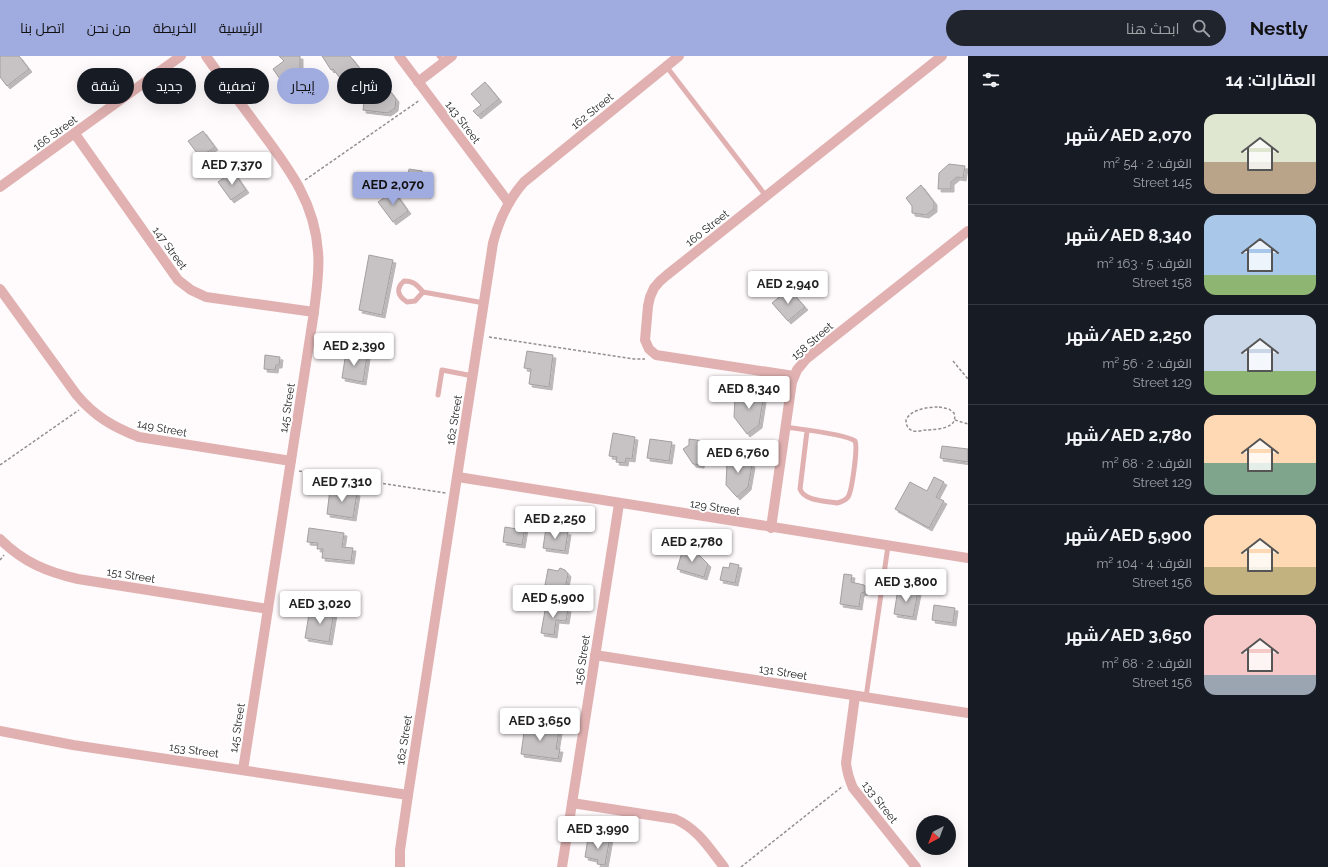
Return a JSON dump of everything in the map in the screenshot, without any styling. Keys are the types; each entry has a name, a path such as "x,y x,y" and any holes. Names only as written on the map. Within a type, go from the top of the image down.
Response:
{"street":[{"name":"166 Street","path":"0,187 182,56"},
{"name":"145 Street","path":"206,56 286,165 298,184 308,206 315,228 318,251 318,275 314,312 243,770"},
{"name":"143 Street","path":"399,56 508,203"},
{"name":"162 Street","path":"400,867 400,850 408,795 493,243 497,229 508,203 524,182 679,56"},
{"name":"160 Street","path":"656,355 649,349 645,340 648,306 654,288 660,281 942,56"},
{"path":"418,82 445,58"},
{"name":"147 Street","path":"74,134 175,276 191,290 206,297 314,312"},
{"name":"158 Street","path":"770,528 794,376 801,364 968,231"},
{"name":"149 Street","path":"0,289 85,406 101,419 119,430 139,437 290,465"},
{"path":"656,355 794,376"},
{"name":"129 Street","path":"458,477 770,528 968,558"},
{"name":"156 Street","path":"562,867 619,504"},
{"name":"151 Street","path":"0,539 10,549 31,563 54,573 78,579 268,609"},
{"name":"131 Street","path":"595,655 968,713"},
{"name":"133 Street","path":"855,696 846,763 849,780 853,788 916,867"},
{"name":"153 Street","path":"0,731 73,745 408,795"},
{"path":"572,803 675,820 686,824 695,832 724,867"}],"lane":[{"path":"666,66 766,196"},
{"path":"423,292 415,301 407,302 400,297 398,291 400,285 404,281 410,281 416,284 423,292 484,303"},
{"path":"438,395 441,372 443,370 473,376"},
{"path":"786,427 808,430 848,437 855,441 857,448 850,491 846,499 842,502 837,503 808,497 800,489 808,430"},
{"path":"866,697 888,546"}],"path":[{"path":"298,184 427,94"},
{"path":"479,336 642,360 656,355"},
{"path":"953,361 968,379"},
{"path":"0,465 85,406"},
{"path":"932,407 949,409 954,413 954,420 952,424 945,427 915,432 909,429 906,423 906,420 910,414 932,407"},
{"path":"954,420 968,424"},
{"path":"290,465 455,494"},
{"path":"741,867 849,780"}],"building":[{"path":"0,56 19,56 29,69 7,86 0,77"},
{"path":"279,56 300,56 300,68 277,68 277,75 273,69 284,61"},
{"path":"322,56 350,56 359,68 337,68 337,74 333,69 331,70"},
{"path":"485,82 499,99 478,116 473,111 481,105 471,94"},
{"path":"392,94 396,99 395,108 388,113 363,110 364,104 392,104"},
{"path":"203,131 215,147 200,157 188,141"},
{"path":"949,164 965,166 963,178 957,177 951,182 951,189 938,189 939,173"},
{"path":"409,169 422,171 430,181 428,195 415,193 416,189 411,183 407,183"},
{"path":"233,171 246,190 231,200 218,182"},
{"path":"921,185 934,202 934,209 926,215 912,213 912,206 906,198"},
{"path":"394,191 408,211 393,222 378,202"},
{"path":"369,255 393,260 382,315 359,310"},
{"path":"789,289 805,307 788,321 772,303"},
{"path":"527,351 553,355 549,387 529,384 531,369 524,368"},
{"path":"346,352 367,356 363,382 342,378"},
{"path":"265,355 280,357 279,365 276,365 275,370 264,369"},
{"path":"755,387 763,400 759,425 747,434 734,417 735,398"},
{"path":"613,433 635,437 632,459 626,458 625,463 616,462 617,457 609,456"},
{"path":"650,439 672,442 669,461 647,458"},
{"path":"689,439 712,442 710,459 702,458 701,465 693,464 683,449 689,445"},
{"path":"942,446 968,449 968,462 940,458"},
{"path":"742,452 752,465 748,487 737,497 726,485 727,463"},
{"path":"934,477 944,482 936,497 944,501 929,528 895,509 910,482 927,491"},
{"path":"330,489 357,493 353,518 327,514"},
{"path":"519,509 536,512 533,528 525,527 522,545 503,542 505,527 517,529"},
{"path":"309,528 344,533 342,547 353,548 351,561 322,558 323,549 317,549 318,543 307,542"},
{"path":"546,528 568,532 565,551 543,548"},
{"path":"683,549 697,553 708,564 704,577 677,569"},
{"path":"730,563 739,565 735,583 720,580 723,567 729,568"},
{"path":"560,568 565,570 568,574 565,589 545,585 548,569 558,571"},
{"path":"844,574 852,575 851,582 864,585 866,588 865,592 861,593 859,607 840,604"},
{"path":"898,589 918,592 913,617 894,614"},
{"path":"546,605 568,609 566,621 556,620 554,635 541,633"},
{"path":"934,605 955,608 953,623 932,620"},
{"path":"310,608 334,612 329,642 305,638"},
{"path":"525,725 559,731 556,749 560,749 558,759 521,754"},
{"path":"602,836 610,837 605,865 597,864 598,860 585,857 588,838 601,840"}]}
